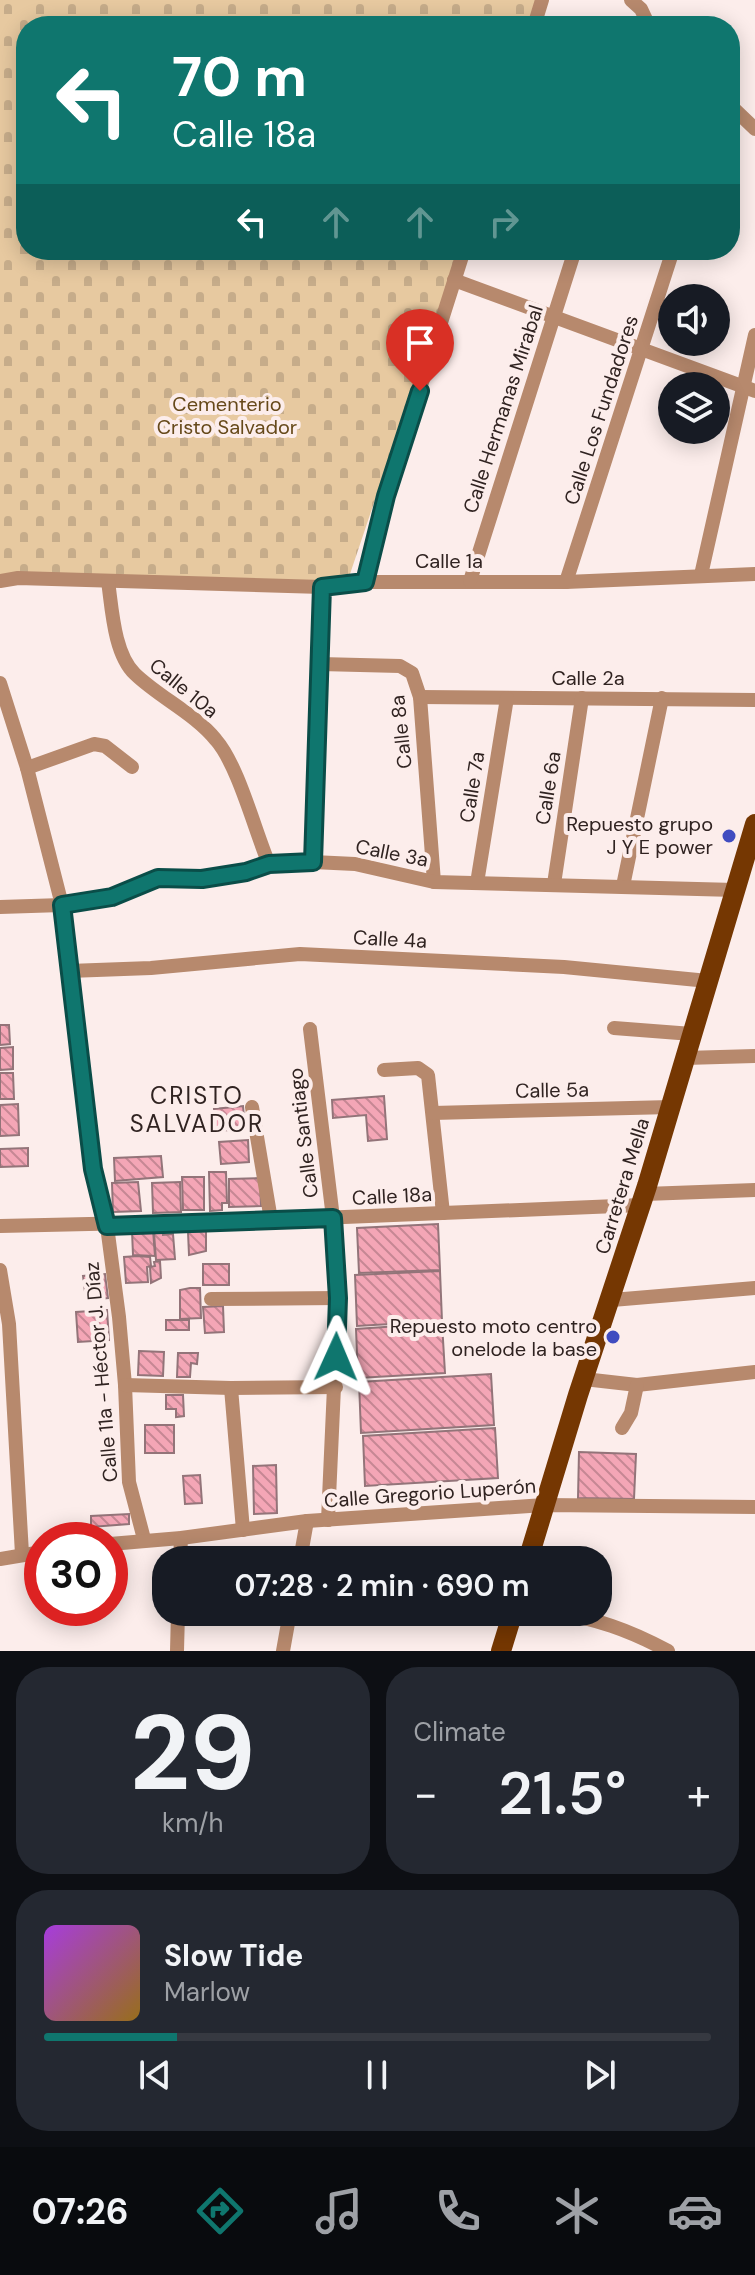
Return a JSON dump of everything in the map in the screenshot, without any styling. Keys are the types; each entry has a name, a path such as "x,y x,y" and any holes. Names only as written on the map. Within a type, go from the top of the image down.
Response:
{"main road":[{"name":"Carretera Mella","path":"532,1546 643,1200 755,824"},
{"path":"501,1651 509,1626"}],"street":[{"path":"631,0 644,16"},
{"path":"740,115 755,129"},
{"path":"365,582 386,496 461,260"},
{"name":"Calle Hermanas Mirabal","path":"470,581 572,260"},
{"name":"Calle Los Fundadores","path":"566,582 670,260"},
{"path":"454,280 749,389"},
{"path":"701,575 749,389 755,335"},
{"name":"Calle 1a","path":"0,581 18,578 322,587 365,582 566,582 755,574"},
{"name":"Calle 10a","path":"108,581 117,639 133,673 217,740 238,780 269,864"},
{"path":"313,862 322,587"},
{"name":"Calle 8a","path":"320,664 400,666 412,673 420,697 434,882"},
{"name":"Calle 11a - Héctor J. Díaz","path":"0,683 27,768 62,905 93,1169 107,1226 125,1385 129,1482 144,1539"},
{"name":"Calle 2a","path":"420,697 755,700"},
{"name":"Calle 7a","path":"477,883 507,698"},
{"name":"Calle 6a","path":"554,884 582,698"},
{"path":"623,886 662,698"},
{"path":"27,768 94,744 105,746 132,767"},
{"name":"Calle 3a","path":"0,907 62,905 112,897 158,878 202,879 246,872 269,864 313,862 355,864 434,882 735,890"},
{"name":"Calle 4a","path":"69,971 151,968 300,954 564,967 708,981"},
{"path":"614,1028 692,1034"},
{"name":"Calle Santiago","path":"310,1029 333,1218 338,1298 328,1520"},
{"path":"685,1058 755,1056"},
{"path":"384,1070 424,1070 428,1075 443,1213"},
{"path":"252,1107 271,1220"},
{"name":"Calle 5a","path":"433,1113 671,1107"},
{"name":"Calle 18a","path":"0,1226 107,1226 443,1213 755,1190"},
{"path":"0,1270 22,1554 0,1559"},
{"path":"612,1300 755,1288"},
{"path":"211,1299 338,1298"},
{"path":"584,1379 637,1385 755,1372"},
{"path":"125,1385 336,1387"},
{"path":"622,1428 631,1413 637,1385"},
{"path":"231,1388 243,1530"},
{"name":"Calle Gregorio Luperón","path":"128,1541 181,1538 307,1521 544,1505 755,1507"},
{"path":"303,1546 307,1521"},
{"path":"181,1538 181,1546"},
{"path":"177,1651 178,1626"},
{"path":"283,1651 287,1626"},
{"path":"612,1626 631,1631 668,1651"}],"green space":[{"name":"Cementerio Cristo Salvador","path":"0,0 543,0 537,16 16,16 16,260 456,260 347,583 0,578"}],"building":[{"path":"0,1025 9,1025 10,1044 0,1045"},
{"path":"13,1047 13,1069 0,1070 0,1048"},
{"path":"0,1073 13,1073 14,1099 0,1099"},
{"path":"384,1096 387,1139 368,1141 366,1115 333,1118 332,1100"},
{"path":"18,1104 19,1135 0,1136 0,1105"},
{"path":"243,1106 245,1129 216,1131 214,1109"},
{"path":"248,1140 249,1162 221,1164 219,1142"},
{"path":"28,1148 28,1166 0,1167 0,1149"},
{"path":"161,1156 163,1177 115,1181 114,1158"},
{"path":"209,1172 226,1172 227,1203 222,1203 222,1210 210,1211"},
{"path":"182,1177 204,1177 204,1210 183,1210"},
{"path":"260,1178 261,1206 229,1207 229,1179"},
{"path":"138,1182 141,1211 113,1212 112,1183"},
{"path":"180,1182 181,1212 153,1213 152,1183"},
{"path":"438,1224 440,1270 359,1273 357,1228"},
{"path":"153,1230 155,1256 133,1255 132,1231"},
{"path":"206,1231 206,1251 189,1255 188,1232"},
{"path":"163,1232 163,1235 173,1234 175,1259 156,1260 154,1233"},
{"path":"124,1257 150,1257 148,1282 126,1283"},
{"path":"160,1261 161,1278 151,1283 150,1267"},
{"path":"203,1264 229,1264 229,1285 203,1285"},
{"path":"440,1271 442,1321 357,1326 355,1275"},
{"path":"105,1274 108,1298 86,1300 83,1276"},
{"path":"200,1288 201,1318 180,1319 180,1290"},
{"path":"223,1306 224,1332 205,1333 203,1307"},
{"path":"107,1310 109,1340 78,1342 76,1312"},
{"path":"166,1320 189,1320 189,1330 166,1330"},
{"path":"442,1323 445,1373 358,1378 356,1329"},
{"path":"139,1351 164,1352 163,1376 138,1375"},
{"path":"178,1353 198,1353 197,1364 191,1363 190,1377 177,1377"},
{"path":"491,1374 494,1425 361,1433 359,1382"},
{"path":"166,1395 183,1395 184,1416 176,1417 176,1409 166,1409"},
{"path":"145,1425 174,1425 174,1453 145,1453"},
{"path":"495,1428 498,1478 365,1486 363,1436"},
{"path":"579,1452 636,1454 634,1499 578,1498"},
{"path":"276,1465 277,1513 254,1514 253,1466"},
{"path":"200,1475 202,1503 185,1504 183,1476"},
{"path":"129,1514 129,1524 91,1522 91,1516"}],"place":[{"name":"Repuesto grupo J Y E power","path":"729,836"},
{"name":"Repuesto moto centro onelode la base","path":"613,1337"}],"district":[{"name":"CRISTO SALVADOR","path":"197,1109"}],"route":[{"path":"336,1357 338,1298 333,1218 107,1226 93,1169 62,905 112,897 158,878 202,879 246,872 269,864 313,862 322,587 365,582 386,496 420,391"}]}
